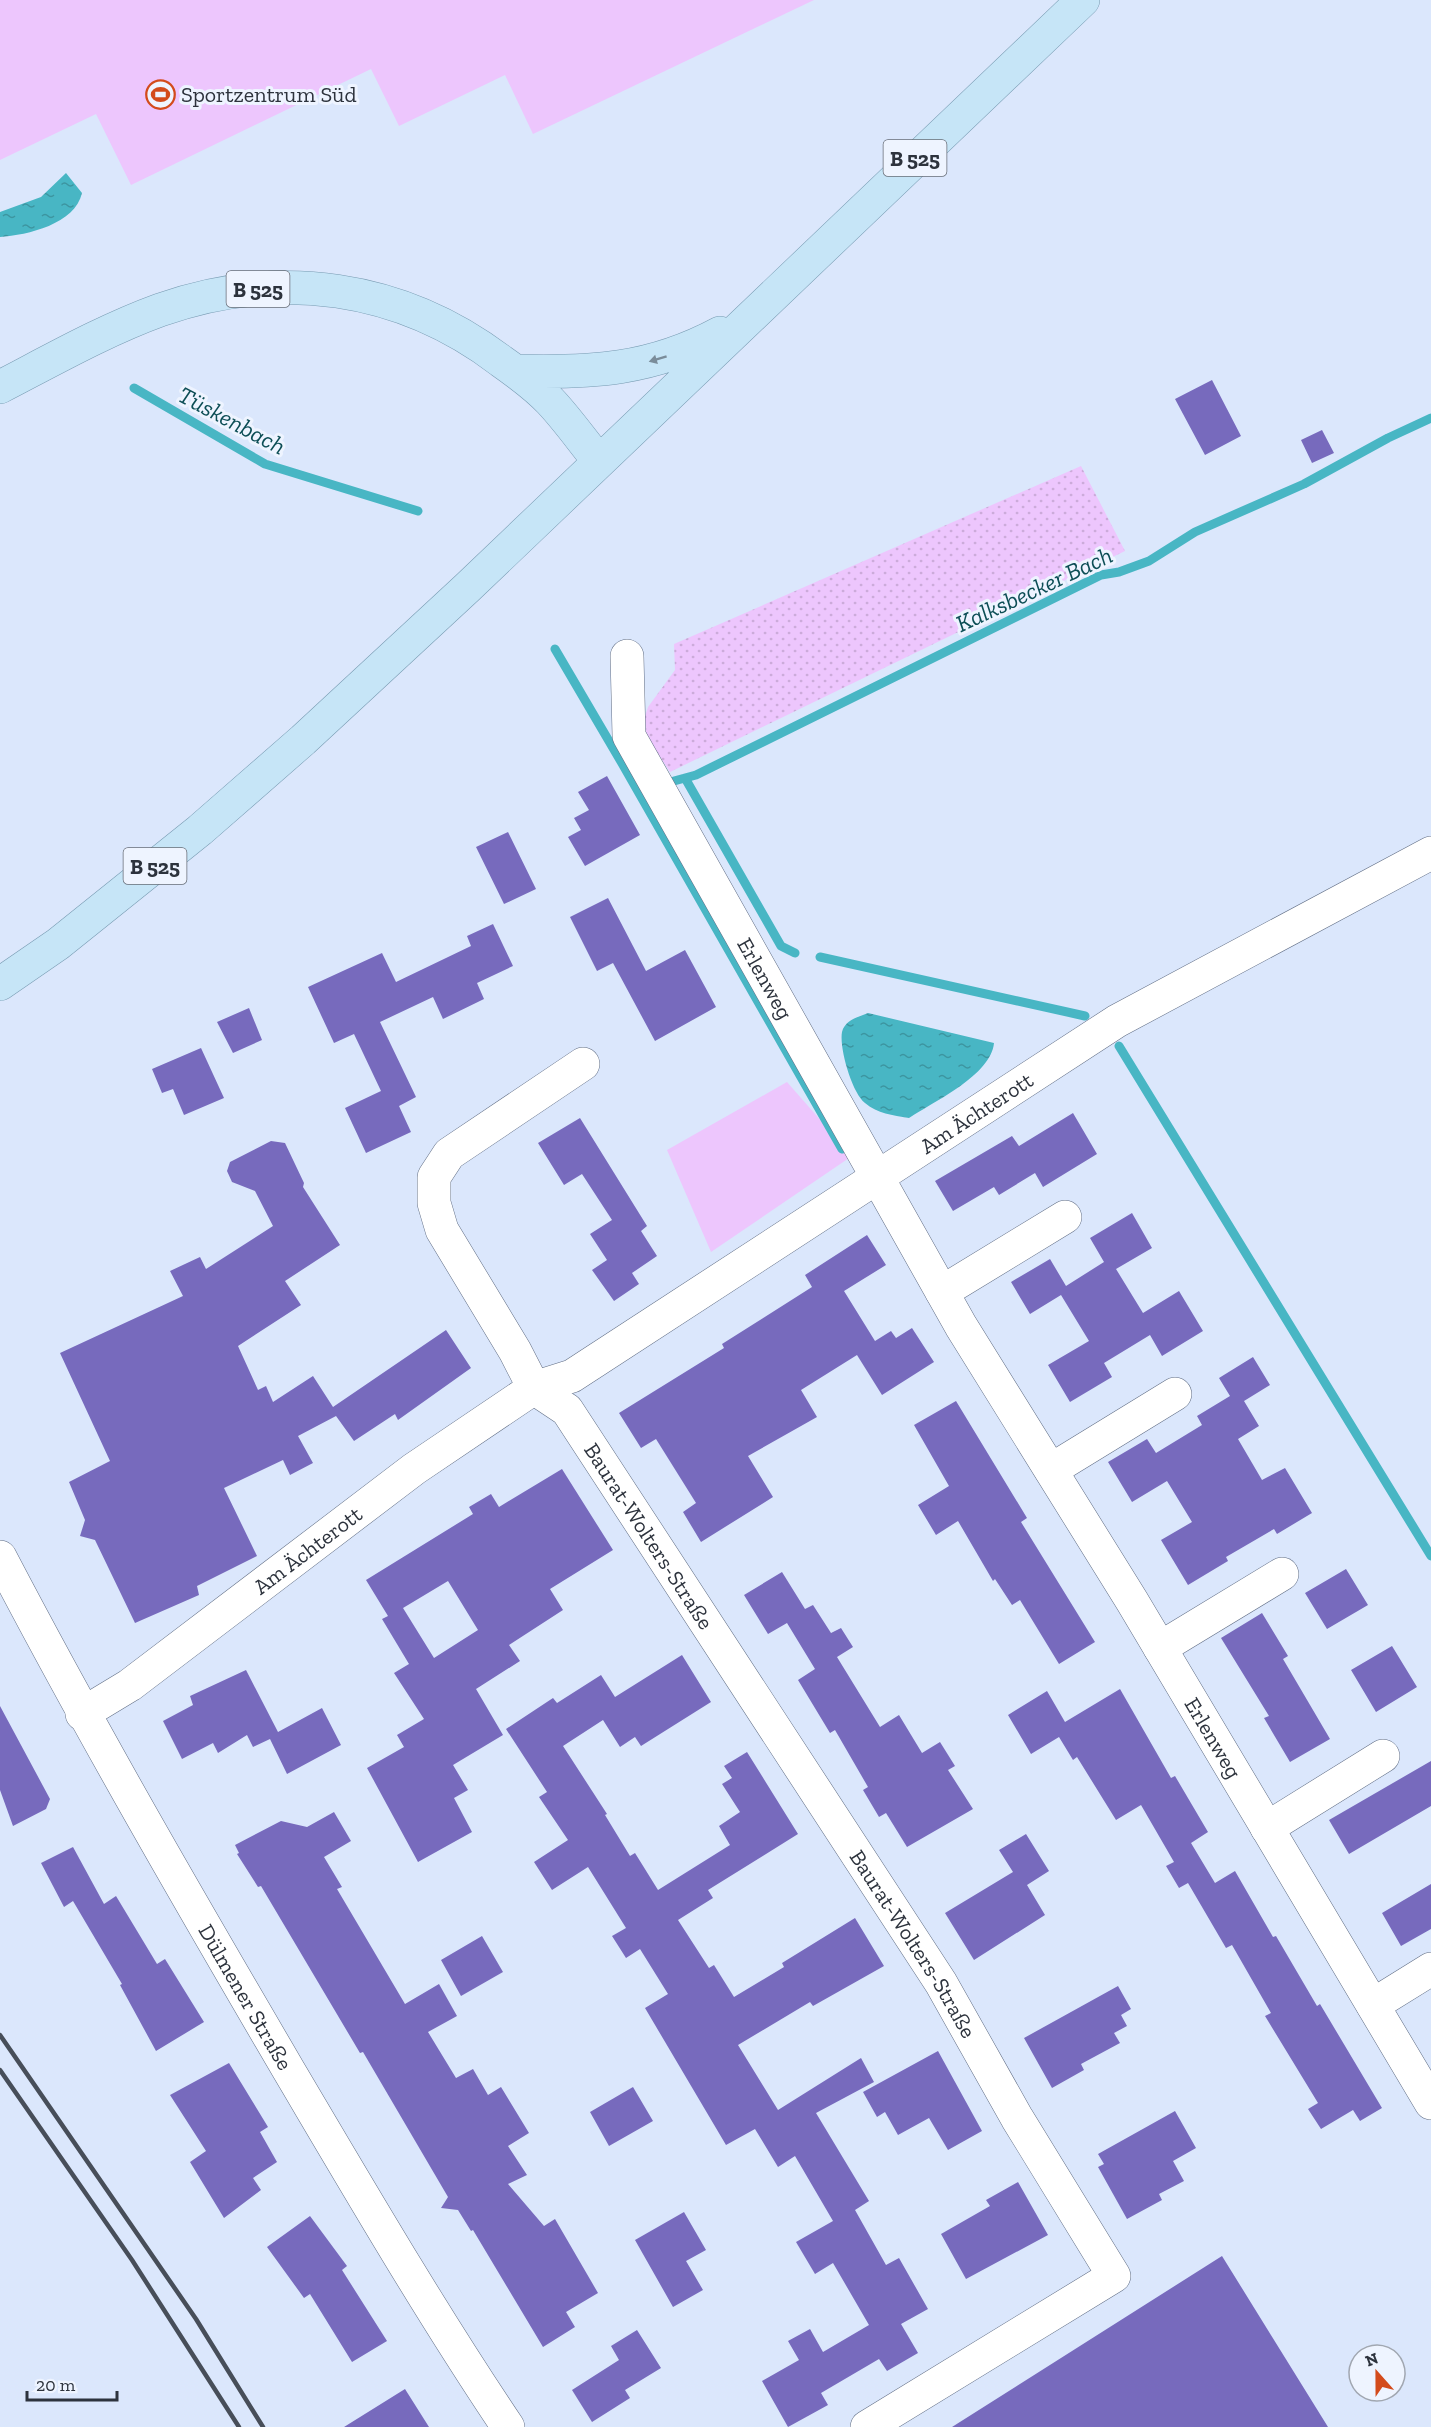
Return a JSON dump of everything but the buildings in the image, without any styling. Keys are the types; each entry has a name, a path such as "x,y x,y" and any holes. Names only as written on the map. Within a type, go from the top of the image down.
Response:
{"main road":[{"name":"B 525","path":"0,984 58,944 295,747 1083,0"},
{"name":"B 525","path":"0,387 160,310 219,294 284,288 352,293 381,299 413,310 482,346 516,371 550,401 599,461"},
{"path":"516,371 565,372 634,366 689,350 749,318"}],"street":[{"name":"Erlenweg","path":"627,656 629,736 942,1292 1160,1648 1431,2103"},
{"name":"Am Ächterott","path":"82,1714 130,1685 414,1469 534,1388 572,1376 1117,1022 1431,853"},
{"path":"534,1388 515,1351 442,1230 434,1203 434,1177 449,1154 583,1064"},
{"path":"942,1292 1065,1217"},
{"name":"Baurat-Wolters-Straße","path":"534,1388 567,1410 573,1419 941,1983 1017,2118 1114,2276 867,2427"},
{"path":"1051,1470 1175,1394"},
{"name":"Dülmener Straße","path":"0,1557 82,1714 346,2166 508,2427"},
{"path":"1160,1648 1282,1574"},
{"path":"1267,1828 1383,1756"},
{"path":"1373,2005 1431,1969"}],"shaded area":[{"name":"Sportzentrum Süd","path":"0,0 814,0 533,134 505,75 399,126 371,69 131,185 96,114 0,160"},
{"path":"1081,466 1125,551 670,772 641,728 648,707 675,670 674,644"},
{"path":"787,1082 852,1156 711,1252 667,1150"}],"water":[{"path":"66,173 82,193 78,204 70,213 49,226 24,234 0,237 0,212 41,197"},
{"path":"868,1013 994,1043 991,1055 973,1076 960,1086 909,1118 880,1112 860,1098 851,1080 843,1048 842,1032 846,1025"}],"waterway":[{"name":"Tüskenbach","path":"134,388 265,464 418,511"},
{"name":"Kalksbecker Bach","path":"674,781 696,775 1101,575 1119,572 1149,561 1195,532 1304,484 1388,438 1431,418"},
{"path":"555,649 623,765 627,768"},
{"path":"623,765 842,1149"},
{"path":"685,778 781,946 795,953"},
{"path":"820,957 1085,1016"},
{"path":"1119,1046 1431,1556"}],"railway":[{"path":"0,2035 196,2319 263,2427"},
{"path":"0,2070 132,2260 239,2427"}],"place":[{"name":"Sportzentrum Süd","path":"160,94"}]}
